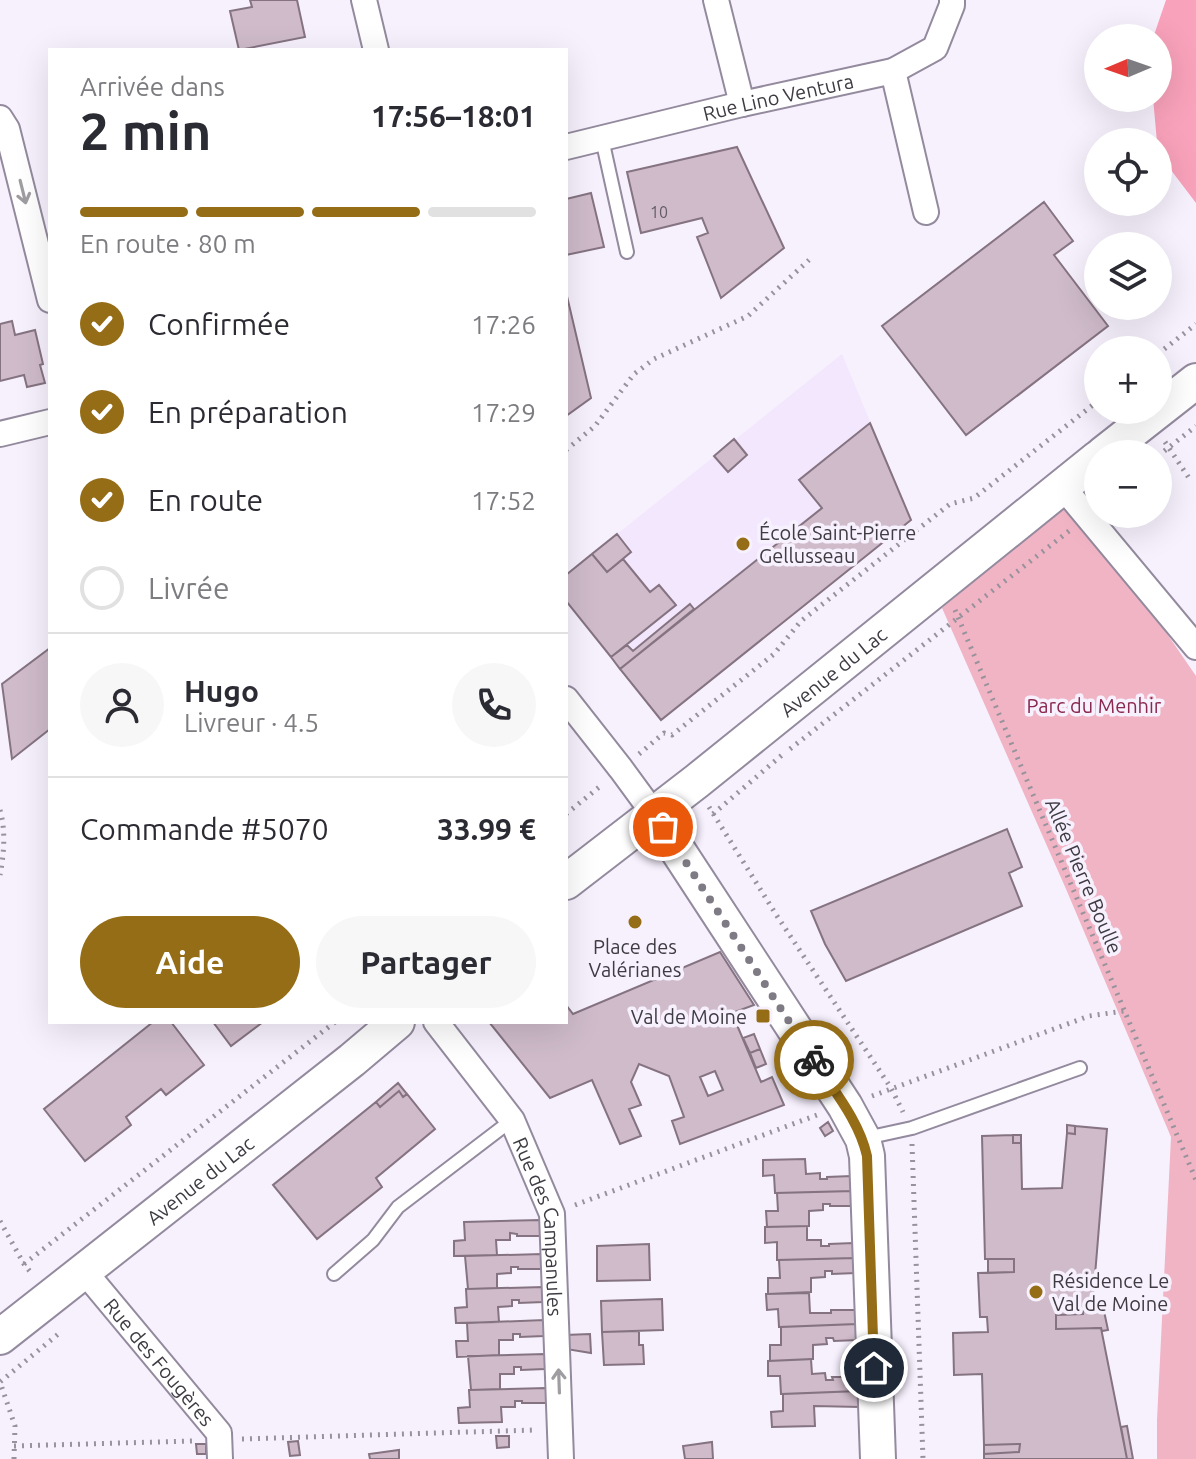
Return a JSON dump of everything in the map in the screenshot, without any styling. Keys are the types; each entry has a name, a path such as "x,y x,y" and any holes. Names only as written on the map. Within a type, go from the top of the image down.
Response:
{"street":[{"path":"364,0 376,48"},
{"path":"716,0 742,104"},
{"name":"Rue Lino Ventura","path":"568,147 893,71 935,48 952,0"},
{"path":"893,71 926,212"},
{"path":"0,118 7,129 48,292"},
{"name":"Avenue du Lac","path":"1120,440 1196,381"},
{"path":"0,434 48,422"},
{"name":"Avenue du Lac","path":"568,880 697,781 1084,469"},
{"path":"1062,486 1084,512"},
{"path":"1097,528 1196,647"},
{"path":"568,702 654,814 845,1106 863,1139 867,1156 878,1459"},
{"name":"Avenue du Lac","path":"0,1337 395,1024"},
{"name":"Rue des Campanules","path":"438,1024 512,1120 552,1214 561,1459"},
{"name":"Rue des Fougères","path":"84,1271 219,1433 219,1450"}],"lane":[{"path":"602,139 627,252"},
{"path":"863,1139 912,1128 1080,1068"},
{"path":"334,1274 373,1240 398,1207 512,1120"}],"path":[{"path":"568,448 595,426 634,374 654,359 748,316 809,260"},
{"path":"1172,343 1196,324"},
{"path":"664,733 672,735 763,663 801,621 950,504 974,498 1084,412"},
{"path":"1172,445 1196,426"},
{"path":"713,814 786,752 1084,518"},
{"name":"Allée Pierre Boulle","path":"943,583 1196,1180"},
{"path":"568,812 621,769"},
{"path":"0,810 4,823 0,875"},
{"path":"24,1264 332,1024"},
{"path":"0,1221 24,1264 73,1322 0,1382 15,1426 14,1459"},
{"path":"14,1446 219,1450 560,1430"}],"shaded area":[{"path":"1166,0 1196,0 1196,203 1172,171 1172,128 1156,128 1154,112 1172,112 1172,24 1158,24"},
{"name":"École Saint-Pierre Gellusseau","path":"842,354 911,520 661,720 568,604 568,573"}],"green space":[{"name":"Parc du Menhir","path":"1063,507 1159,622 1196,676 1196,1459 1157,1459 1171,1137 942,608"}],"building":[{"path":"250,0 297,0 305,37 239,48 230,11 252,7"},
{"path":"737,147 784,248 721,298 697,237 708,233 702,218 641,233 627,172"},
{"path":"591,193 604,247 568,255 568,199"},
{"path":"1044,202 1073,241 1054,255 1084,294 1084,320 1103,320 1108,326 1095,336 1084,336 1084,344 966,435 882,326"},
{"path":"568,300 591,398 568,415"},
{"path":"12,321 15,335 35,330 45,383 27,387 24,375 0,381 0,324"},
{"path":"870,423 911,520 661,720 620,669 822,508 799,480"},
{"path":"734,439 747,455 728,472 714,456"},
{"path":"617,534 631,552 607,572 592,554"},
{"path":"592,554 607,572 623,559 650,592 659,585 676,605 611,657 568,603 568,573"},
{"path":"690,604 694,609 620,669 611,657 627,645 633,651"},
{"path":"48,650 48,731 12,759 2,684"},
{"path":"1007,829 1022,867 1009,873 1022,906 846,981 811,911"},
{"path":"720,952 754,1005 732,1013 737,1025 761,1082 772,1077 784,1105 680,1144 672,1121 684,1117 669,1076 639,1064 631,1082 641,1105 629,1109 641,1136 620,1144 592,1080 550,1098 491,1024 568,1024 568,1008 573,1014","holes":["715,1071 723,1090 708,1096 700,1077"]},
{"path":"150,1024 173,1024 204,1065 166,1095 161,1089 126,1117 131,1125 85,1161 44,1109"},
{"path":"214,1024 260,1024 231,1046"},
{"path":"754,1034 760,1049 750,1053 743,1038"},
{"path":"760,1049 766,1064 756,1068 750,1053"},
{"path":"398,1083 407,1094 403,1097 399,1091 380,1107 376,1102"},
{"path":"399,1091 403,1097 407,1094 435,1129 376,1178 382,1187 317,1239 273,1185 376,1102 380,1107"},
{"path":"828,1122 833,1131 825,1136 820,1128"},
{"path":"1067,1125 1075,1126 1075,1134 1067,1133"},
{"name":"Résidence Le Val de Moine","path":"1075,1126 1107,1129 1092,1312 1056,1315 1056,1329 1101,1328 1127,1459 984,1459 984,1454 1019,1452 1020,1444 984,1445 982,1374 954,1375 953,1333 988,1332 987,1317 980,1317 978,1273 1014,1272 1014,1259 985,1259 982,1136 1013,1135 1013,1143 1021,1143 1022,1189 1062,1188 1067,1133 1075,1134"},
{"path":"1013,1135 1021,1135 1021,1143 1013,1143"},
{"path":"805,1159 806,1174 820,1173 820,1179 851,1176 852,1191 775,1193 774,1175 763,1176 763,1160"},
{"path":"854,1191 854,1206 823,1204 823,1210 809,1211 809,1226 767,1227 766,1211 778,1211 777,1193"},
{"path":"541,1220 541,1236 510,1233 510,1240 496,1240 497,1255 454,1256 454,1241 465,1240 464,1222"},
{"path":"807,1226 807,1240 821,1240 821,1246 853,1243 854,1258 777,1260 777,1242 765,1243 765,1227"},
{"path":"649,1244 650,1280 597,1281 597,1246"},
{"path":"542,1254 543,1269 511,1267 511,1273 497,1274 497,1288 468,1289 465,1256"},
{"path":"856,1258 856,1273 832,1274 832,1271 825,1271 825,1277 811,1278 811,1292 768,1294 768,1278 780,1278 779,1260"},
{"path":"988,1259 1014,1259 1014,1272 988,1273"},
{"path":"543,1287 543,1302 519,1303 519,1300 512,1300 512,1306 498,1307 499,1322 456,1323 455,1308 467,1307 466,1289"},
{"path":"809,1293 810,1313 856,1310 856,1324 779,1327 778,1309 767,1310 766,1294"},
{"path":"662,1299 663,1330 602,1332 601,1301"},
{"path":"1083,1311 1104,1311 1108,1330 1056,1329 1056,1315 1083,1314"},
{"path":"544,1320 544,1336 520,1337 520,1334 513,1334 513,1340 499,1340 499,1355 457,1357 456,1341 468,1341 467,1323"},
{"path":"858,1324 858,1340 834,1341 833,1338 826,1338 827,1344 813,1345 813,1359 770,1361 770,1345 781,1345 781,1327"},
{"path":"639,1331 644,1364 604,1365 602,1332"},
{"path":"590,1334 591,1353 566,1349 565,1335"},
{"path":"545,1354 545,1369 521,1370 521,1367 514,1367 514,1374 500,1374 500,1389 471,1390 468,1356"},
{"path":"811,1359 812,1374 825,1373 826,1380 833,1380 832,1377 858,1377 858,1391 781,1394 780,1376 768,1376 768,1361"},
{"path":"546,1388 546,1403 515,1401 515,1407 501,1407 502,1422 459,1423 458,1408 470,1407 469,1390"},
{"path":"860,1391 860,1407 814,1406 815,1426 772,1427 771,1412 783,1411 783,1394"},
{"path":"1127,1426 1133,1459 1127,1459 1121,1427"},
{"path":"496,1436 509,1436 509,1447 497,1448"},
{"path":"298,1441 300,1455 290,1456 288,1442"},
{"path":"712,1442 713,1459 685,1459 683,1446"},
{"path":"196,1444 206,1444 206,1454 197,1454"},
{"path":"1020,1444 1019,1452 984,1454 984,1445"},
{"path":"399,1450 399,1459 370,1459 369,1454"}],"way so far":[{"path":"663,827 814,1060"}],"place":[{"name":"École Saint-Pierre Gellusseau","path":"743,544"},
{"name":"Place des Valérianes","path":"635,922"},
{"name":"Val de Moine","path":"763,1016"},
{"name":"Résidence Le Val de Moine","path":"1036,1292"}],"route":[{"path":"814,1060 845,1106 863,1139 867,1156 874,1368"}]}
